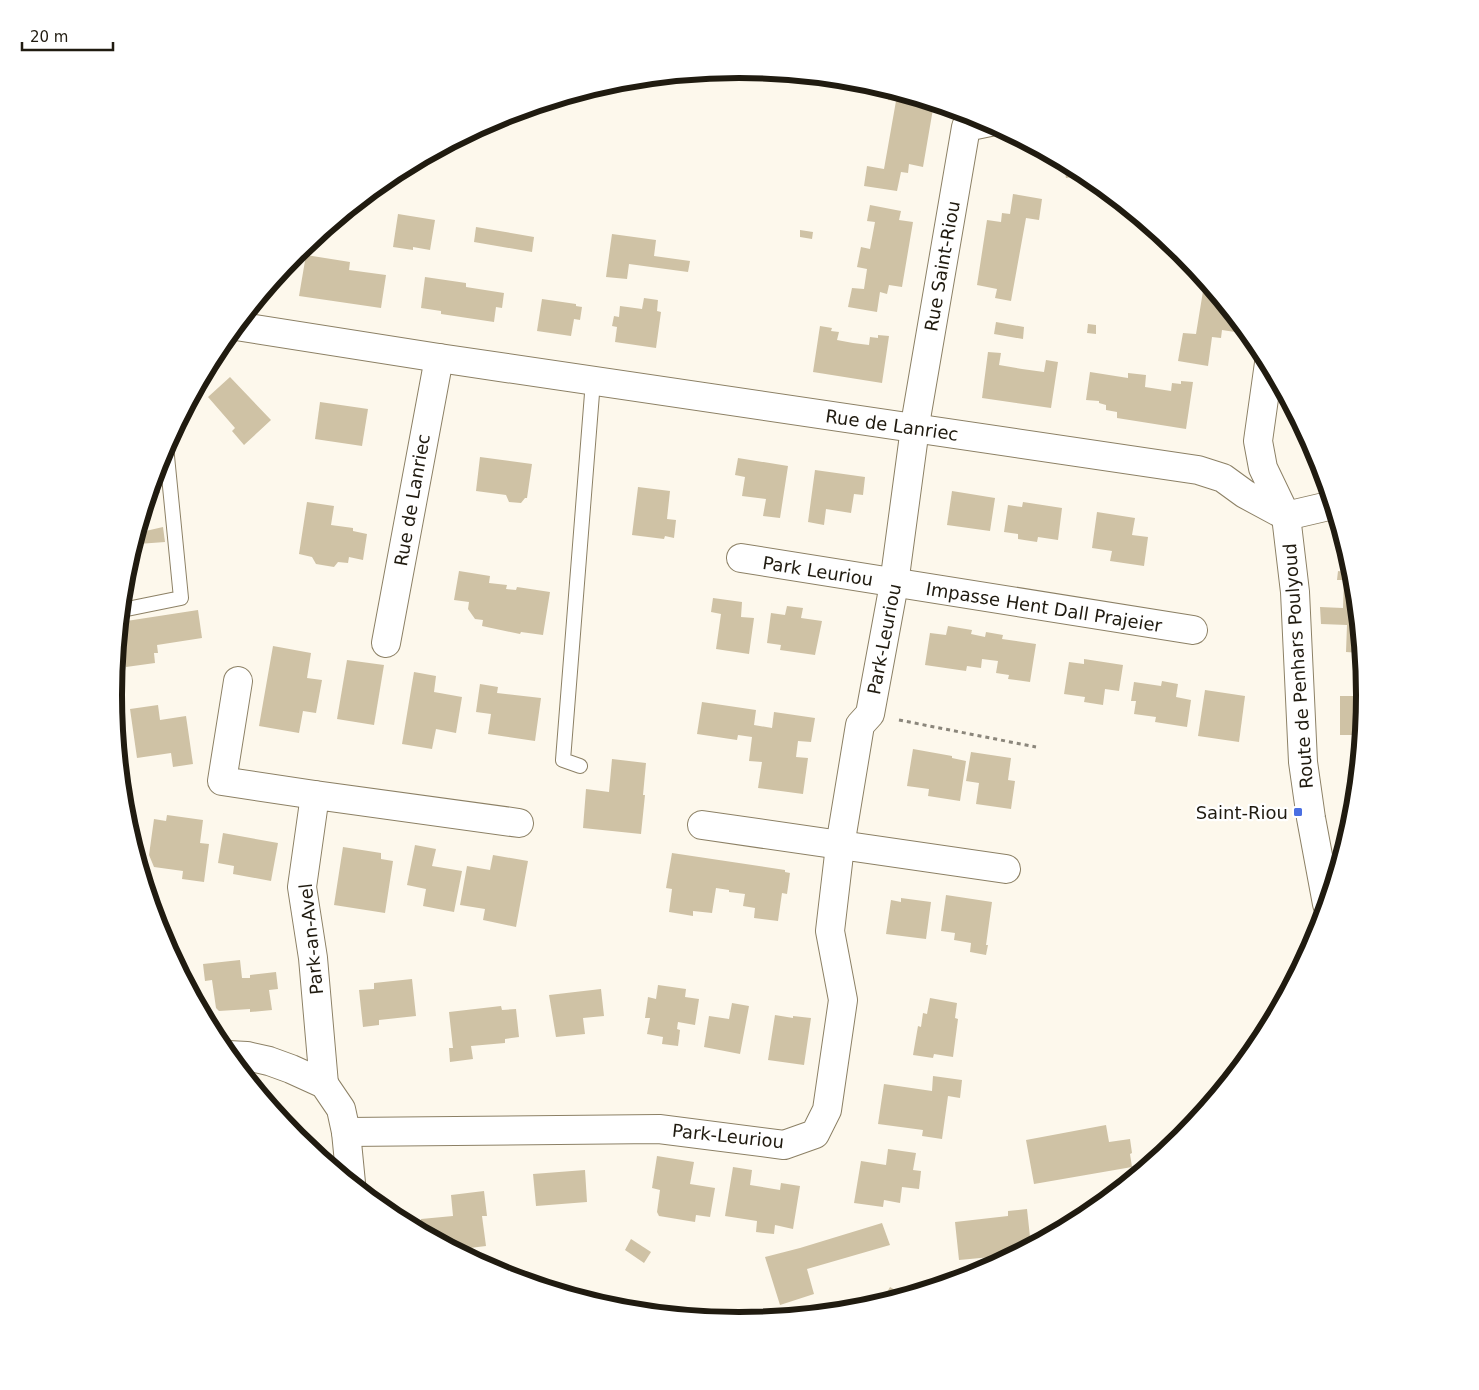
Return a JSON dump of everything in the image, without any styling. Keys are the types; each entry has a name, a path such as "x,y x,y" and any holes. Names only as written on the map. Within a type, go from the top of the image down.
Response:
{"street":[{"name":"Rue Saint-Riou","path":"916,429 917,413 966,127 976,125"},
{"name":"Rue de Lanriec","path":"244,327 439,358 1198,470 1223,478 1245,494 1286,516"},
{"name":"Rue de Lanriec","path":"386,643 439,358"},
{"name":"Route de Penhars Poulyoud","path":"1267,375 1258,441 1263,468 1286,516 1294,592 1303,762 1311,818 1325,889"},
{"name":"Park-Leuriou","path":"346,1132 660,1128 784,1145 815,1134 827,1110 843,1000 830,932 840,846 860,725 870,714 894,584 916,429"},
{"path":"1286,516 1327,506"},
{"name":"Park Leuriou","path":"741,558 894,584"},
{"name":"Impasse Hent Dall Prajeier","path":"894,584 1193,630"},
{"path":"238,681 222,780 518,823"},
{"name":"Park-an-Avel","path":"315,795 302,887 313,958 324,1084"},
{"path":"702,825 1006,869"},
{"path":"238,1055 269,1061 324,1084 341,1109 346,1132 350,1174"}],"lane":[{"path":"580,766 563,760 593,381"},
{"path":"128,609 181,598 168,463"}],"path":[{"path":"870,714 1036,747"}],"building":[{"path":"888,96 933,109 923,167 909,164 908,173 901,172 897,191 864,186 867,166 884,169 896,101 888,100"},
{"path":"1065,170 1075,177 1066,178"},
{"path":"1013,194 1042,199 1039,220 1026,218 1011,301 995,298 997,289 977,285 987,220 1001,222 1002,213 1010,214"},
{"path":"870,205 901,211 899,220 913,222 902,287 889,285 887,294 880,292 877,312 848,307 852,288 864,289 867,269 857,267 861,247 870,249 875,222 867,221"},
{"path":"398,214 435,220 430,250 413,247 413,250 393,247"},
{"path":"476,227 534,237 532,252 474,242"},
{"path":"800,230 813,232 812,239 800,237"},
{"path":"612,234 656,240 654,256 690,261 688,272 629,264 627,279 606,277"},
{"path":"306,255 350,262 349,270 386,275 381,308 299,296"},
{"path":"425,277 466,283 466,287 504,293 502,308 496,307 494,322 441,314 441,311 421,308"},
{"path":"1204,288 1236,328 1235,332 1222,330 1221,338 1212,337 1208,366 1178,361 1183,333 1196,334"},
{"path":"644,298 658,300 657,311 661,312 656,348 615,342 617,327 612,326 614,316 619,317 620,306 642,309"},
{"path":"542,299 576,304 576,306 582,307 580,320 574,319 571,336 537,331"},
{"path":"996,322 1024,327 1023,339 994,334"},
{"path":"1088,324 1096,325 1096,334 1087,333"},
{"path":"820,326 832,328 831,331 839,332 837,340 853,343 869,345 870,337 878,338 878,335 889,336 882,383 813,372"},
{"path":"988,352 1001,353 999,365 1022,369 1044,372 1046,360 1058,362 1051,408 982,398"},
{"path":"1090,372 1128,378 1128,373 1146,375 1145,387 1171,391 1172,383 1181,384 1181,381 1193,382 1186,429 1117,418 1117,412 1106,410 1106,405 1099,403 1099,401 1086,400"},
{"path":"230,377 271,420 244,445 232,431 235,428 208,397"},
{"path":"320,402 368,409 362,446 315,439"},
{"path":"480,457 532,464 527,498 521,503 509,502 506,495 476,491"},
{"path":"738,458 788,466 780,518 763,516 766,499 742,496 745,477 735,475"},
{"path":"815,470 865,477 863,495 854,494 851,513 826,509 824,525 808,522"},
{"path":"638,487 670,491 667,519 676,520 674,538 665,536 664,539 632,535"},
{"path":"952,491 995,498 990,531 947,525"},
{"path":"307,502 334,506 331,525 353,528 353,531 367,534 363,560 349,557 348,563 338,562 334,567 316,564 312,557 299,554"},
{"path":"1023,502 1062,508 1058,540 1038,537 1037,542 1018,539 1018,534 1004,532 1008,505 1022,507"},
{"path":"1097,512 1135,518 1132,535 1148,537 1144,566 1110,561 1112,551 1092,548"},
{"path":"163,527 165,542 141,544 144,531"},
{"path":"459,571 490,576 489,583 507,585 506,589 516,590 517,587 550,592 543,635 521,632 520,634 482,626 483,620 475,619 468,609 469,602 454,600"},
{"path":"1338,571 1344,572 1351,608 1348,608 1348,614 1352,614 1356,653 1346,652 1347,625 1321,624 1320,607 1343,608 1344,580 1337,580"},
{"path":"713,598 742,602 741,617 754,618 749,654 716,649 721,614 711,612"},
{"path":"787,606 803,608 801,618 822,621 815,655 780,650 781,645 767,643 771,613 785,615"},
{"path":"198,610 202,638 157,645 158,653 154,653 155,663 126,667 125,661 123,661 126,621"},
{"path":"948,626 972,630 971,634 985,637 986,632 1003,635 1002,639 1036,644 1030,682 1008,679 1009,675 996,673 998,661 982,659 981,668 967,666 966,671 925,665 930,633 946,635"},
{"path":"273,646 311,653 307,678 322,680 316,713 303,711 299,733 259,726"},
{"path":"1084,659 1123,665 1119,691 1105,689 1103,705 1084,702 1085,697 1064,694 1069,662 1084,664"},
{"path":"347,660 384,665 374,725 337,719"},
{"path":"414,672 436,676 434,692 462,697 456,733 436,729 432,749 402,744"},
{"path":"1162,681 1178,684 1176,697 1191,700 1187,727 1155,722 1156,717 1134,714 1136,701 1131,701 1134,682 1161,686"},
{"path":"480,684 498,687 497,693 541,698 535,741 488,734 491,714 476,712"},
{"path":"1205,690 1245,696 1239,742 1198,736"},
{"path":"1340,696 1357,696 1356,735 1340,735"},
{"path":"702,702 756,710 754,725 772,728 774,712 815,718 811,742 798,741 796,757 808,758 803,794 758,788 762,762 749,761 752,737 738,735 737,740 697,734"},
{"path":"158,705 160,720 186,716 193,764 173,767 171,753 137,758 130,709"},
{"path":"913,749 952,756 952,758 966,761 960,801 928,796 929,789 907,786"},
{"path":"971,752 1011,758 1008,780 1015,781 1011,809 976,804 979,783 966,781"},
{"path":"612,759 646,763 641,834 583,828 586,789 609,792"},
{"path":"167,815 203,820 200,843 209,844 204,882 182,879 183,871 154,867 149,855 154,819 166,821"},
{"path":"223,833 278,843 271,881 233,874 234,866 218,863"},
{"path":"415,845 436,849 432,866 462,871 454,912 423,906 426,889 407,885"},
{"path":"343,847 381,853 381,859 393,861 385,913 334,905"},
{"path":"672,853 785,870 785,872 790,873 787,894 782,893 778,921 754,918 755,908 743,906 745,894 716,888 712,913 693,911 693,916 669,912 672,889 666,888"},
{"path":"493,855 528,861 516,927 483,920 485,909 460,905 467,866 490,870"},
{"path":"946,895 992,902 986,955 970,952 971,943 954,940 955,933 941,931"},
{"path":"901,898 931,902 926,939 886,934 891,900 901,902"},
{"path":"240,960 242,978 250,978 250,975 276,972 278,989 269,990 272,1010 250,1012 250,1009 219,1011 216,1008 212,980 205,981 203,964"},
{"path":"412,979 416,1016 379,1020 379,1025 363,1027 359,990 374,989 374,983"},
{"path":"658,985 686,989 685,997 699,999 695,1025 678,1022 677,1029 680,1030 678,1046 662,1044 663,1037 647,1034 650,1018 645,1018 648,997 656,999"},
{"path":"601,989 604,1016 583,1018 585,1034 556,1037 549,995"},
{"path":"930,998 957,1003 955,1018 958,1019 953,1057 934,1054 933,1058 913,1055 918,1026 921,1027 923,1013 927,1014"},
{"path":"732,1003 749,1006 740,1054 704,1047 709,1016 729,1019"},
{"path":"501,1006 502,1010 516,1009 519,1037 505,1039 505,1043 471,1046 473,1059 450,1062 449,1048 453,1048 449,1012"},
{"path":"775,1015 811,1018 804,1065 768,1060"},
{"path":"933,1076 962,1080 960,1098 948,1096 942,1139 922,1136 923,1130 878,1124 884,1084 932,1091"},
{"path":"1106,1125 1109,1142 1130,1139 1132,1167 1034,1184 1026,1140"},
{"path":"888,1149 916,1153 913,1170 921,1171 919,1189 902,1187 900,1203 884,1200 883,1207 854,1203 861,1161 886,1165"},
{"path":"657,1156 694,1162 690,1184 715,1188 710,1217 696,1215 695,1222 659,1216 657,1212 660,1190 652,1188"},
{"path":"733,1167 752,1170 750,1185 780,1190 781,1183 800,1186 793,1229 775,1225 774,1234 756,1232 757,1221 725,1216"},
{"path":"585,1170 587,1202 536,1206 533,1174"},
{"path":"484,1191 487,1216 482,1216 486,1246 470,1248 469,1250 421,1224 421,1219 453,1216 451,1195"},
{"path":"1027,1209 1030,1240 995,1257 959,1260 955,1222 1008,1216 1008,1211"},
{"path":"882,1223 890,1245 807,1269 814,1294 780,1305 765,1257"},
{"path":"631,1239 651,1252 644,1263 625,1250"},
{"path":"890,1287 897,1291 886,1294"}],"place":[{"name":"Saint-Riou","path":"1298,812"}]}
